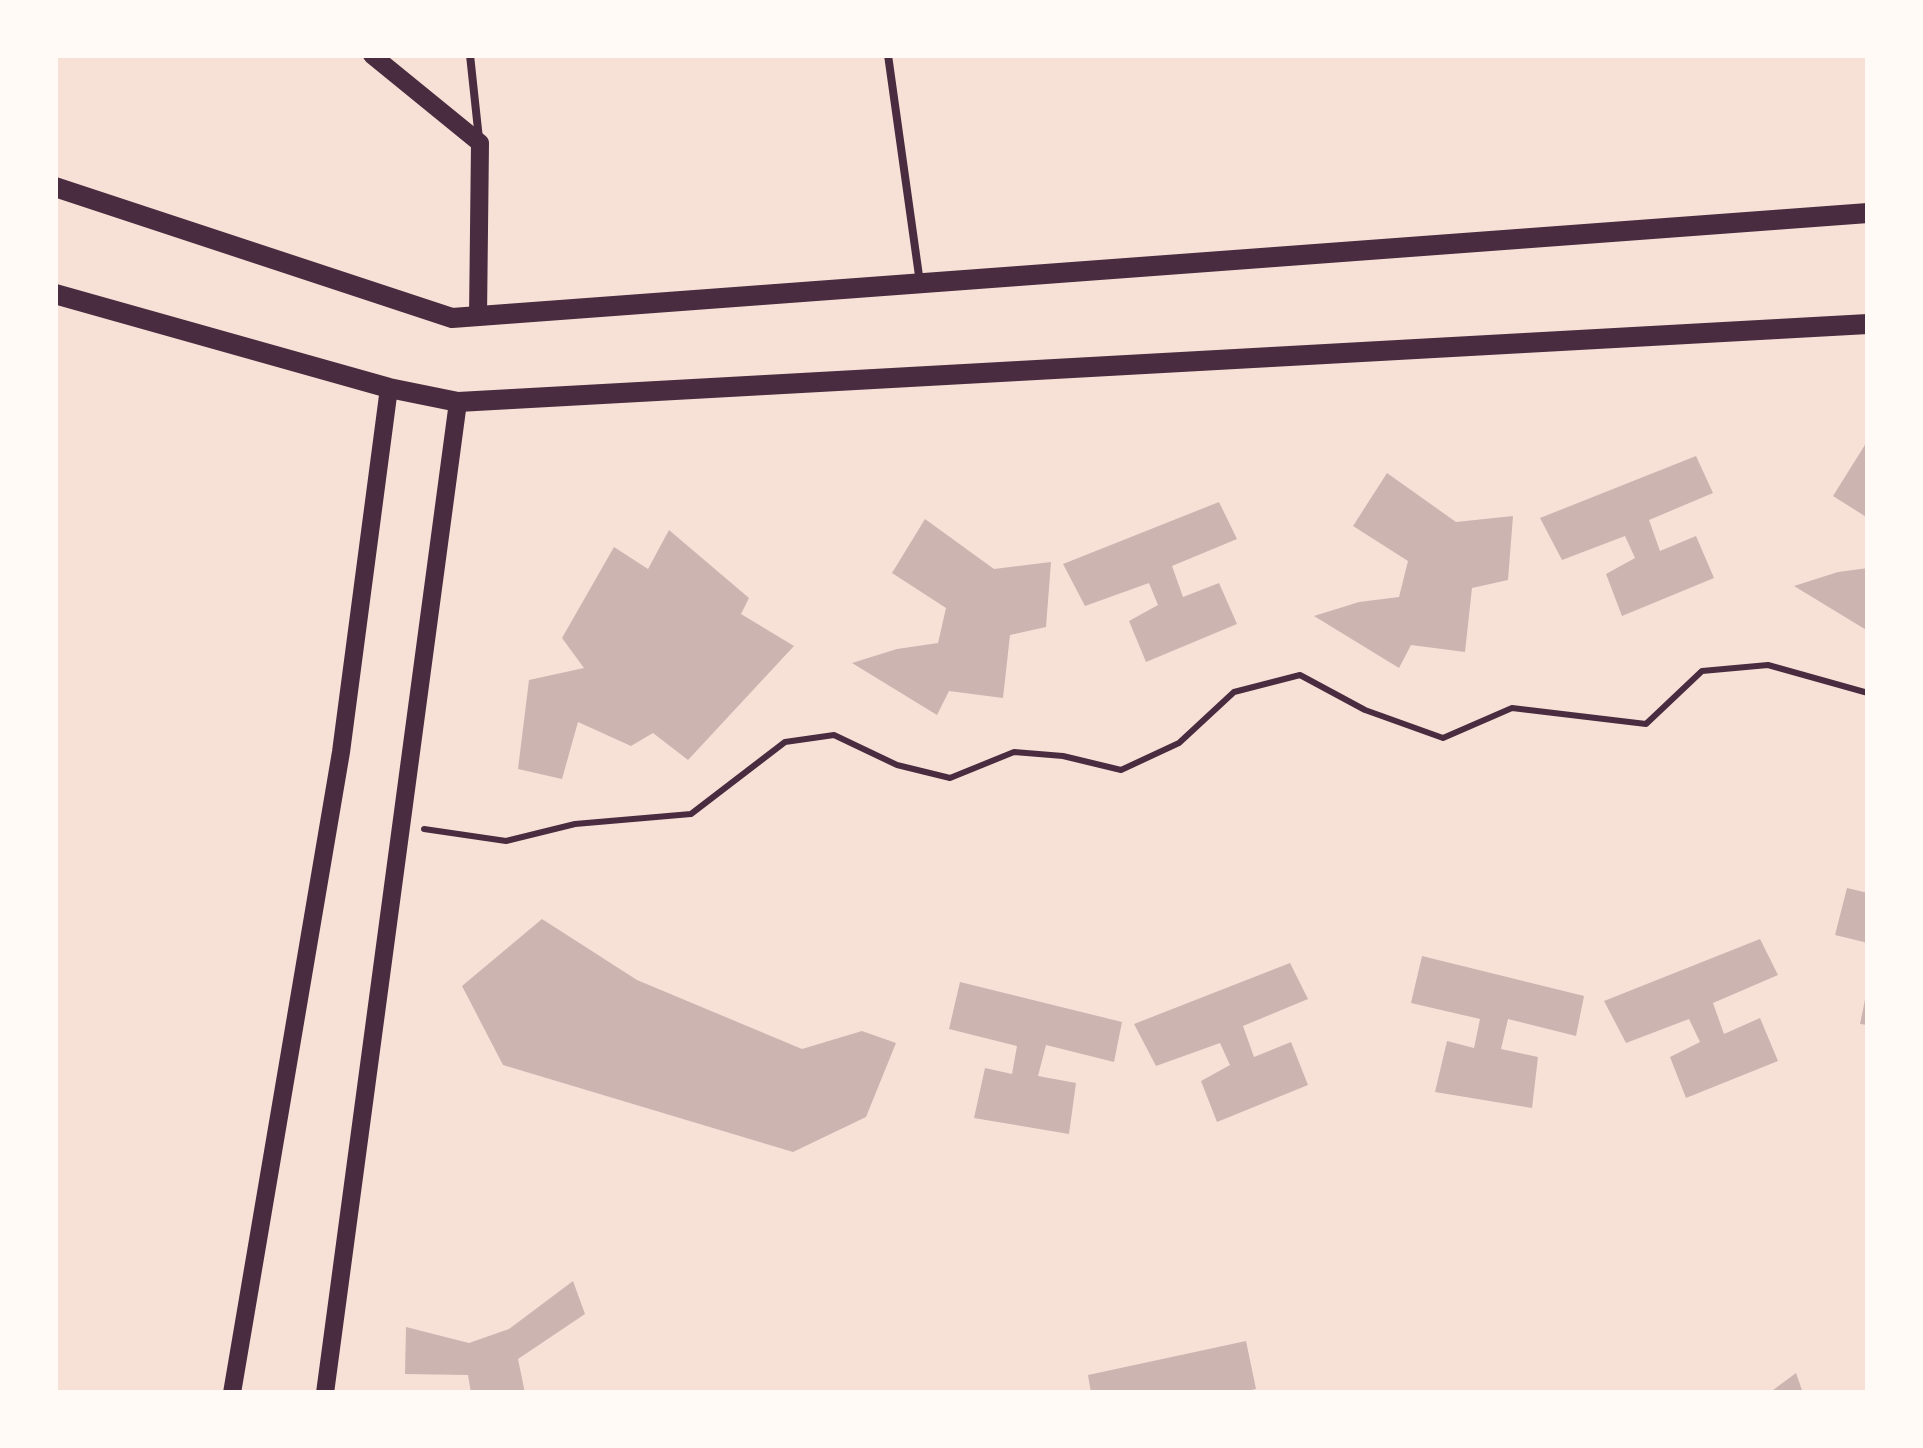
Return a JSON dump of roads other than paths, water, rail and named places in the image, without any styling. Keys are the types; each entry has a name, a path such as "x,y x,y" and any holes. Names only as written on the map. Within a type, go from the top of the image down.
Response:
{"main road":[{"path":"55,188 452,318 1868,214"},
{"path":"55,294 389,388 458,402 1868,324"}],"street":[{"path":"372,55 480,143 478,316"},
{"path":"232,1393 341,752 389,388"},
{"path":"325,1393 398,826 458,402"}],"lane":[{"path":"470,55 480,143"},
{"path":"888,55 920,283"}]}
